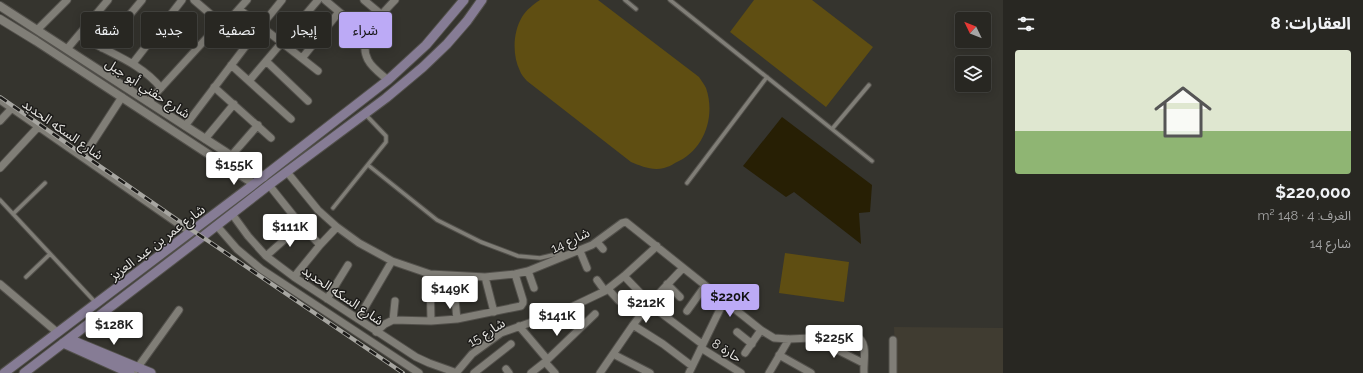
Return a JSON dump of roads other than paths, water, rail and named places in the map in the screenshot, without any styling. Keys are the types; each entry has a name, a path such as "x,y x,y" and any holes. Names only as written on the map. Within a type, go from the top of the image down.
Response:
{"main road":[{"name":"شارع عمر بن عبد العزيز","path":"24,373 232,214 266,181 388,80 426,45 464,0"},
{"name":"شارع عمر بن عبد العزيز","path":"4,373 58,334 254,184 266,181 287,172 365,114 404,83 447,44 467,21 482,0"},
{"path":"179,241 186,250"},
{"path":"66,341 133,371 151,373"}],"street":[{"path":"38,29 67,0"},
{"path":"67,49 108,0"},
{"path":"131,12 141,0"},
{"path":"133,63 182,0"},
{"path":"194,0 208,12"},
{"path":"236,12 247,0"},
{"path":"269,16 282,0"},
{"path":"308,12 318,0"},
{"path":"303,57 339,12 325,0"},
{"path":"364,0 378,12"},
{"path":"385,12 395,0"},
{"name":"شارع حفني أبو جبل","path":"0,6 38,29 231,156 266,181"},
{"path":"239,9 243,12"},
{"name":"شارع حفني أبو جبل","path":"0,18 254,184"},
{"path":"269,32 277,38"},
{"path":"148,102 205,40"},
{"path":"102,48 133,63 148,74 161,88"},
{"path":"185,126 244,48"},
{"path":"249,81 277,48"},
{"path":"290,48 318,71"},
{"path":"365,48 367,58 371,65 388,80"},
{"path":"266,61 308,101"},
{"path":"231,65 291,119"},
{"path":"214,86 271,138"},
{"path":"83,157 122,97"},
{"name":"شارع السكه الحديد","path":"0,100 190,232"},
{"path":"205,139 234,104"},
{"path":"0,121 12,108"},
{"path":"231,156 258,125"},
{"path":"0,168 39,126"},
{"name":"شارع 14","path":"287,172 318,210 337,227 359,243 392,261 430,274 485,277 528,271 580,251 597,242 622,223 626,222 724,302 774,338 788,339 856,336 863,341 863,363"},
{"path":"266,181 300,225 320,244"},
{"name":"شارع السكه الحديد","path":"232,214 248,236 266,256 294,277 416,357 429,364 456,373"},
{"path":"266,256 300,225"},
{"name":"شارع السكه الحديد","path":"217,226 237,249 261,269 419,373"},
{"path":"294,277 320,244 337,227"},
{"path":"597,242 603,249"},
{"name":"شارع 15","path":"456,373 472,354 501,333 562,311 606,290 657,246"},
{"path":"580,251 587,268"},
{"path":"358,319 392,261"},
{"path":"327,299 348,265"},
{"path":"600,373 633,325 667,284 683,268"},
{"path":"528,271 534,288"},
{"path":"430,274 431,321"},
{"path":"376,332 385,324 393,320 431,321 457,319 518,308 524,300 515,274"},
{"name":"حارة 8","path":"624,276 650,304 702,346 741,373"},
{"path":"485,277 494,312"},
{"path":"597,280 606,290 620,301"},
{"path":"0,284 58,334"},
{"path":"667,284 680,297"},
{"path":"687,311 705,286"},
{"path":"455,300 457,319"},
{"path":"393,320 395,301"},
{"path":"633,325 663,344 691,370 724,302"},
{"path":"133,371 179,310"},
{"path":"531,373 595,314"},
{"path":"518,326 555,373"},
{"path":"745,353 761,330"},
{"path":"737,332 752,344"},
{"path":"814,338 863,363 864,373"},
{"path":"769,373 788,339"},
{"path":"892,373 893,340"},
{"path":"474,373 511,344"},
{"path":"613,354 650,373"},
{"path":"780,355 811,373"}],"lane":[{"path":"625,0 636,9"},
{"path":"670,0 872,161"},
{"path":"687,183 767,77"},
{"path":"832,130 869,85"},
{"path":"333,208 384,145 386,136 365,114"},
{"path":"368,165 437,220 481,242 518,256 540,258 561,253"},
{"path":"13,214 45,183"},
{"path":"0,200 96,304"},
{"path":"26,277 50,254"}],"railway":[{"path":"0,97 192,230 403,373"}]}
